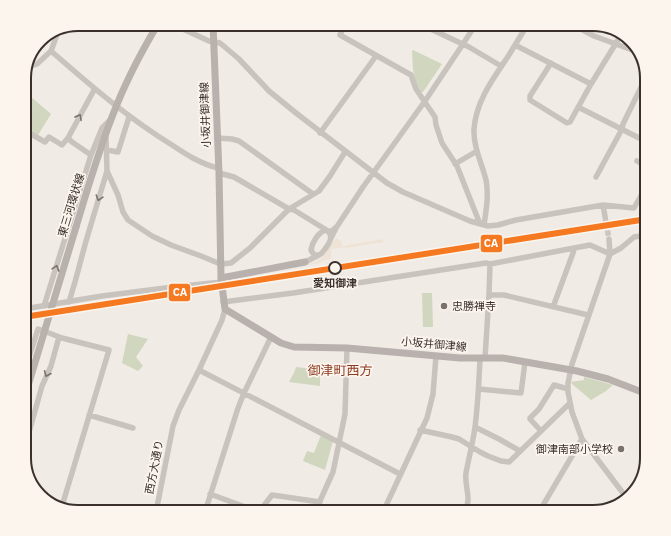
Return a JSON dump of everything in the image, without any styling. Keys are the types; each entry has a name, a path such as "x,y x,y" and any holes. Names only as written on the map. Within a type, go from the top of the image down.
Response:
{"main road":[{"name":"東三河環状線","path":"31,377 106,132 137,62 154,31"},
{"name":"小坂井御津線","path":"213,31 221,280 224,306 281,343 294,347 347,348 460,358 503,358 571,370 608,379 640,391"},
{"path":"221,280 308,261"}],"street":[{"path":"186,31 209,42 220,43 269,91 320,133 386,183 470,221 482,225 498,225 516,220 603,205 634,208 640,197"},
{"path":"342,31 340,35 411,75 416,89 435,117 442,143 455,164 482,225"},
{"path":"435,31 463,44 501,66"},
{"path":"308,261 321,254 336,228 373,173 425,101 471,31"},
{"path":"482,225 487,205 486,181 477,151 474,130 480,104 486,89 523,31"},
{"path":"585,31 629,49"},
{"path":"33,65 37,64 51,51 56,36"},
{"path":"551,63 530,96 530,100 567,123 570,122 618,39"},
{"path":"515,44 591,84"},
{"path":"51,51 94,90 161,139 192,158 234,177 289,209 294,210 321,231 332,231 336,228"},
{"path":"320,133 376,56"},
{"path":"596,177 622,129 640,89"},
{"path":"31,134 45,142 49,137 62,145 68,138 94,90"},
{"path":"578,107 640,138"},
{"path":"44,306 91,155 102,128 112,117"},
{"path":"107,150 118,152 129,117"},
{"path":"69,302 107,171 106,132"},
{"path":"68,138 91,155"},
{"path":"217,138 239,141 313,194"},
{"path":"455,164 477,151"},
{"path":"107,171 118,195 123,212 128,220 152,236 171,246 221,264 231,263 250,248 289,209 319,191 345,152"},
{"path":"603,205 606,222"},
{"path":"308,261 311,256 312,246 321,231"},
{"path":"328,231 331,238"},
{"path":"610,254 621,248 634,237 640,236"},
{"path":"609,239 610,254 572,364 568,389 572,412 582,439 623,493"},
{"path":"224,306 293,293 486,263 490,264 574,248 590,246 610,254"},
{"path":"554,306 574,248"},
{"path":"311,250 312,253 316,255 321,254"},
{"path":"467,505 466,478 475,428 483,358 489,295 490,264"},
{"path":"31,308 110,295 221,280"},
{"path":"489,295 504,295 588,315"},
{"name":"西方大通り","path":"157,505 173,426 179,410 222,320 224,306"},
{"path":"31,351 38,329 59,338 109,350 63,502"},
{"path":"206,505 238,408 271,337"},
{"path":"31,425 42,386 51,366 59,338"},
{"path":"318,505 332,472 345,414 347,348"},
{"path":"386,505 420,430 427,418 433,394 436,356"},
{"path":"479,389 521,393 525,362"},
{"path":"199,370 400,474"},
{"path":"541,431 530,418 539,409 554,385 568,389"},
{"path":"459,439 488,456 501,461 509,462 570,403"},
{"path":"89,415 133,428"},
{"path":"475,428 520,450"},
{"path":"420,430 459,439 473,440"},
{"path":"543,505 582,439"},
{"path":"210,494 240,505"},
{"path":"264,505 272,495 320,502"}],"green space":[{"path":"413,50 442,64 423,92 421,92 418,87 414,77"},
{"path":"31,97 51,114 38,135 31,131"},
{"path":"422,293 432,293 433,327 423,327"},
{"path":"128,334 148,339 136,357 143,366 138,371 122,363"},
{"path":"296,367 320,370 320,386 289,382"},
{"path":"584,377 613,385 591,400 571,382 584,380"},
{"path":"321,435 333,441 325,470 303,461 307,451 314,453"}],"shaded area":[{"path":"336,238 341,241 343,246 383,239 383,242 331,249 331,259 321,261 321,263 307,265 323,257"}],"tunnel":[{"path":"606,222 609,239"}],"transit line":[{"name":"CA","path":"31,316 640,220"}],"place":[{"name":"愛知御津","path":"335,268"},
{"name":"忠勝禅寺","path":"444,306"},
{"name":"御津南部小学校","path":"621,449"}],"district":[{"name":"御津町西方","path":"340,370"}]}
